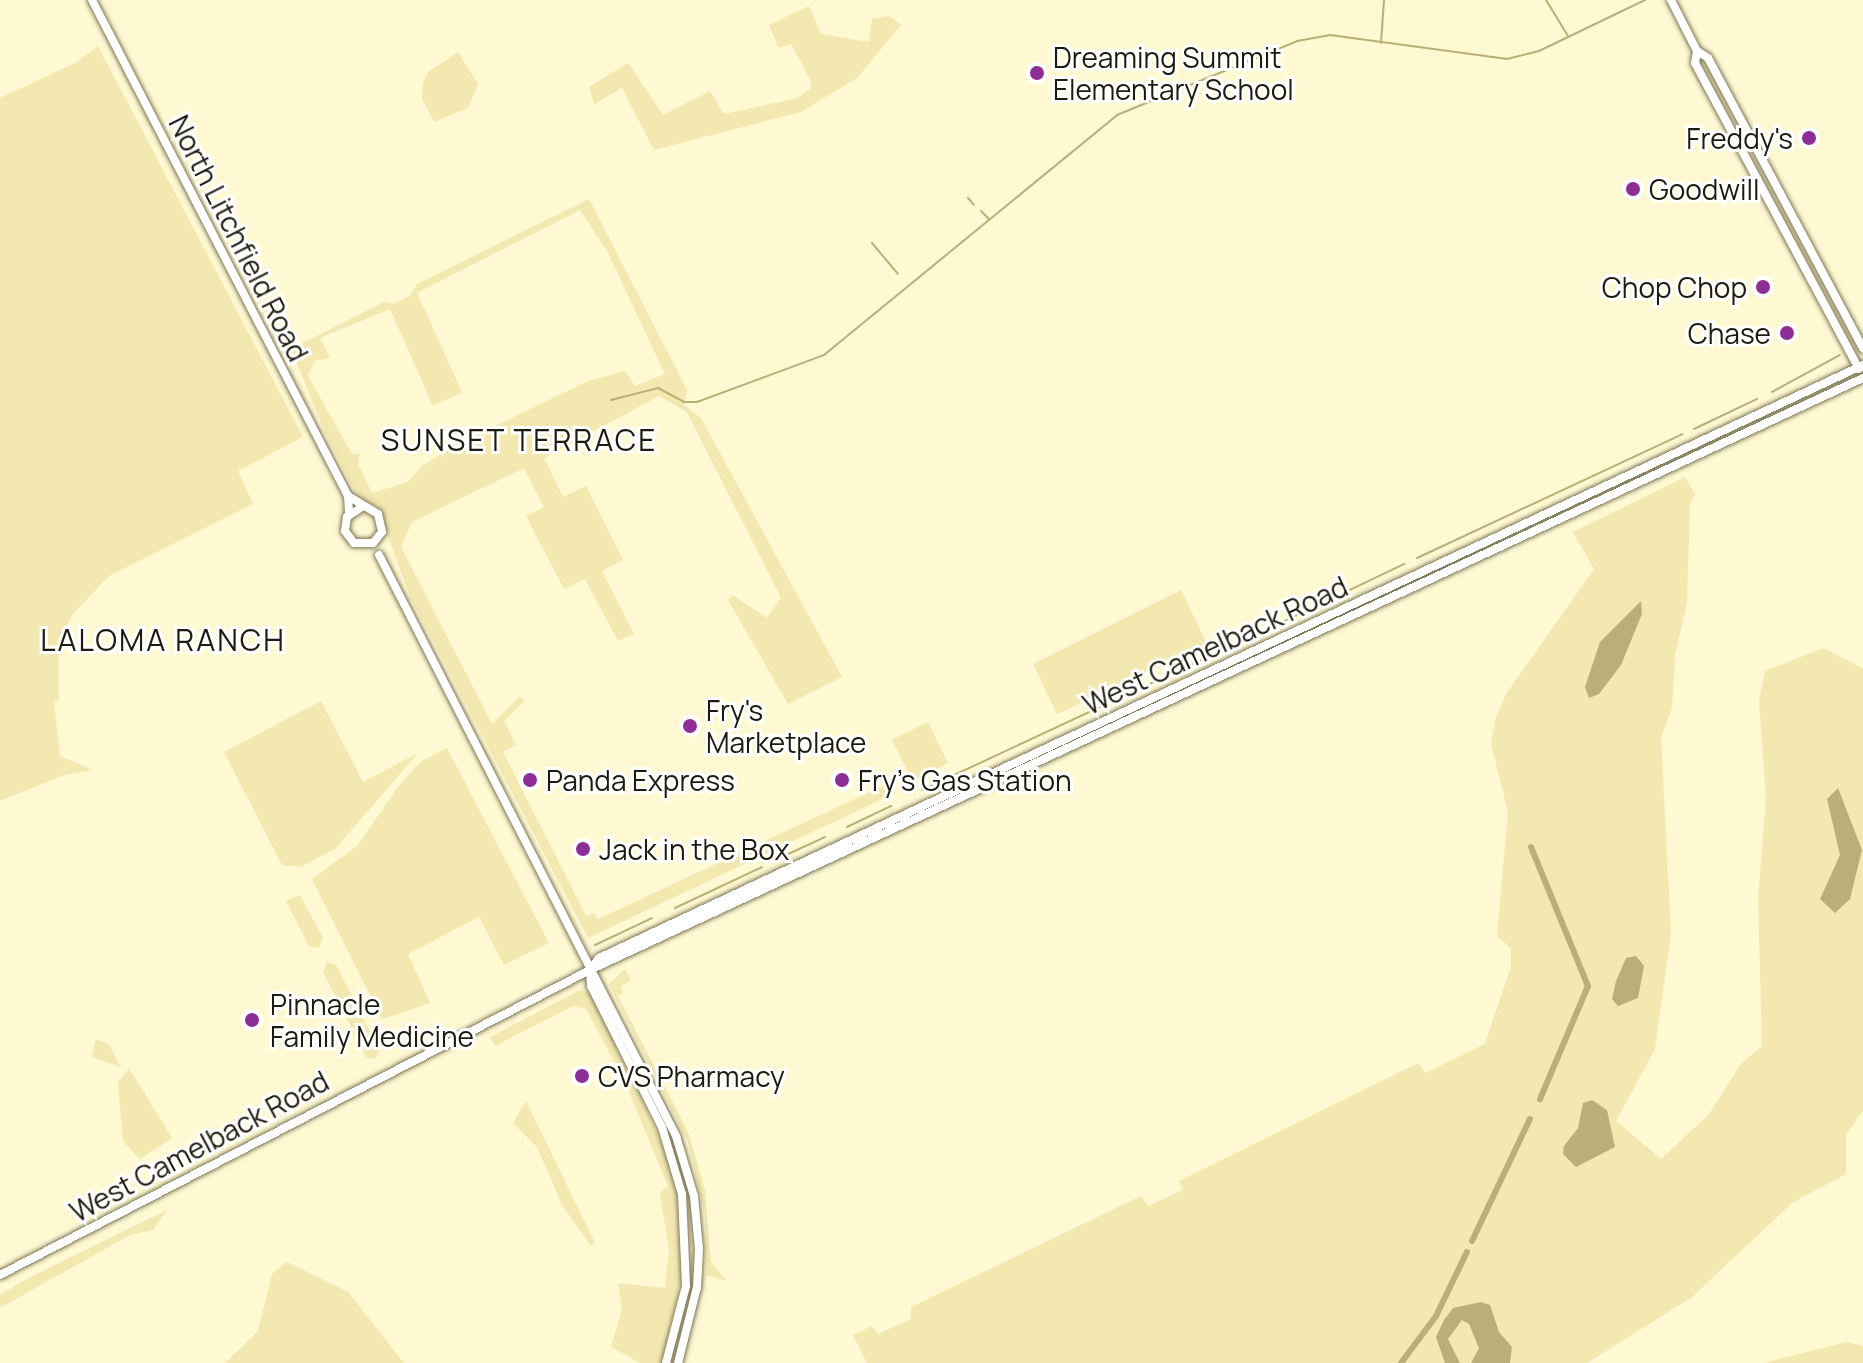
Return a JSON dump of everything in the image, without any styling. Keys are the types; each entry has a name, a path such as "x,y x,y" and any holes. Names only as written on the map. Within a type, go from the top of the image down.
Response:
{"main road":[{"name":"North Litchfield Road","path":"92,0 348,496 349,513"},
{"path":"1673,3 1697,51 1708,58 1863,348"},
{"path":"1697,51 1695,63 1860,366 1863,378"},
{"path":"1776,213 1788,207"},
{"name":"West Camelback Road","path":"590,970 599,958 1860,366"},
{"name":"West Camelback Road","path":"0,1275 590,970 714,916 1863,378"},
{"path":"1694,445 1699,455"},
{"name":"North Litchfield Road","path":"348,496 362,507"},
{"path":"379,555 346,535 349,513 362,507 380,517 379,555 590,970 601,981 666,1109 690,1178 699,1236 697,1287 678,1363"},
{"path":"365,545 378,538"},
{"path":"1416,574 1421,584"},
{"path":"1310,624 1315,635"},
{"path":"913,811 917,820"},
{"path":"714,916 777,875 829,862"},
{"path":"590,970 591,986 656,1114 680,1182 687,1242 684,1299 666,1363"},
{"path":"656,1114 666,1109"}],"shaded area":[{"path":"809,6 821,34 869,42 872,19 889,16 901,25 857,78 801,112 654,150 622,88 594,104 589,87 628,63 663,115 710,91 724,114 798,98 811,88 810,79 791,44 779,48 769,25"},
{"path":"98,46 303,437 238,471 253,504 109,576 72,615 59,644 59,700 54,703 60,756 93,770 64,775 0,801 0,98 77,62"},
{"path":"458,52 478,84 468,108 434,122 422,99 423,83 428,72"},
{"path":"589,199 687,390 684,405 701,418 842,677 788,704 728,600 733,595 767,618 781,598 687,412 659,396 544,458 563,497 586,486 623,560 602,571 634,634 618,641 585,579 564,589 526,516 544,507 524,468 412,522 401,547 492,724 519,697 525,700 504,721 516,745 503,752 586,916 594,913 598,919 889,783 895,793 588,938 411,599 377,507 358,497 326,435 291,349 384,302 393,304 410,296 417,284","holes":["580,210 607,251 665,374 635,386 625,371 588,381 454,446 422,466 408,482 372,493 358,464 360,454 352,454 308,376 314,361 330,358 320,338 390,309 433,406 462,392 417,293"]},
{"path":"1685,477 1695,494 1690,504 1687,603 1675,655 1672,708 1661,737 1671,933 1655,1049 1616,1121 1661,1159 1709,1114 1741,1064 1762,1046 1758,898 1766,798 1759,701 1765,671 1824,648 1863,669 1863,1110 1846,1135 1846,1174 1792,1203 1692,1297 1587,1363 867,1363 853,1335 872,1326 878,1334 911,1319 911,1307 1141,1196 1148,1206 1183,1190 1179,1181 1408,1068 1419,1063 1425,1073 1485,1044 1511,967 1511,948 1497,936 1508,812 1491,744 1495,720 1506,694 1594,569 1573,532"},
{"path":"1181,590 1207,644 1057,714 1033,664"},
{"path":"1641,601 1642,614 1621,665 1599,694 1589,698 1585,687 1600,642"},
{"path":"321,701 363,782 418,753 335,849 301,867 282,865 224,752"},
{"path":"928,722 948,763 913,781 892,740"},
{"path":"447,748 549,943 504,965 479,917 408,954 430,1003 382,1019 312,879 357,846 400,784 422,761"},
{"path":"1838,788 1862,850 1850,899 1835,913 1820,899 1840,855 1827,799"},
{"path":"300,895 323,938 319,948 309,946 286,901"},
{"path":"1636,956 1644,966 1638,998 1618,1006 1612,999 1616,981 1626,958"},
{"path":"327,962 336,965 379,1050 375,1059 366,1057 323,972"},
{"path":"625,969 631,981 620,986 623,993 618,996 688,1132 705,1190 711,1262 727,1281 706,1275 705,1215 688,1142 609,984"},
{"path":"580,990 590,993 671,1162 681,1208 684,1265 662,1363 640,1363 611,1347 622,1309 618,1283 665,1288 669,1250 660,1193 668,1186 624,1080 586,1009 573,1006 495,1046 490,1037"},
{"path":"96,1039 110,1045 120,1067 92,1057"},
{"path":"129,1068 172,1138 140,1159 123,1141 118,1083"},
{"path":"1592,1100 1607,1110 1615,1147 1576,1167 1563,1154 1564,1146 1578,1128 1583,1103"},
{"path":"526,1101 595,1243 591,1246 562,1205 537,1147 513,1123"},
{"path":"167,1210 153,1230 130,1235 0,1308 0,1295 30,1277"},
{"path":"287,1262 348,1292 404,1363 225,1363 258,1331 272,1274"},
{"path":"1481,1302 1490,1305 1499,1332 1512,1347 1510,1363 1471,1363 1479,1348 1469,1324 1462,1320 1448,1339 1460,1363 1445,1363 1436,1337 1444,1320 1453,1308"},
{"path":"1847,1342 1863,1346 1863,1363 1763,1363"}],"waterway":[{"path":"1381,43 1384,0"},
{"path":"1546,0 1568,36"},
{"path":"611,400 658,388 684,402 697,402 824,355 1117,115 1297,41 1330,35 1507,59 1539,51 1645,0"},
{"path":"968,198 974,205"},
{"path":"981,211 989,219"},
{"path":"872,243 898,274"},
{"path":"1772,392 1840,355"},
{"path":"1694,429 1757,399"},
{"path":"1417,558 1683,434"},
{"path":"1259,633 1404,564"},
{"path":"922,790 1248,638"},
{"path":"847,827 891,806"},
{"path":"784,856 825,837"},
{"path":"1531,847 1588,986 1540,1099"},
{"path":"675,908 762,867"},
{"path":"595,945 652,918"},
{"path":"1472,1241 1530,1119"},
{"path":"1401,1363 1436,1316 1467,1252"}],"place":[{"name":"Dreaming Summit Elementary School","path":"1037,73"},
{"name":"Freddy's","path":"1809,138"},
{"name":"Goodwill","path":"1633,189"},
{"name":"Chop Chop","path":"1763,287"},
{"name":"Chase","path":"1787,333"},
{"name":"Fry's Marketplace","path":"690,726"},
{"name":"Panda Express","path":"530,780"},
{"name":"Fry's Gas Station","path":"842,780"},
{"name":"Jack in the Box","path":"583,849"},
{"name":"Pinnacle Family Medicine","path":"252,1020"},
{"name":"CVS Pharmacy","path":"582,1076"}],"district":[{"name":"SUNSET TERRACE","path":"519,440"},
{"name":"LALOMA RANCH","path":"163,640"}]}
